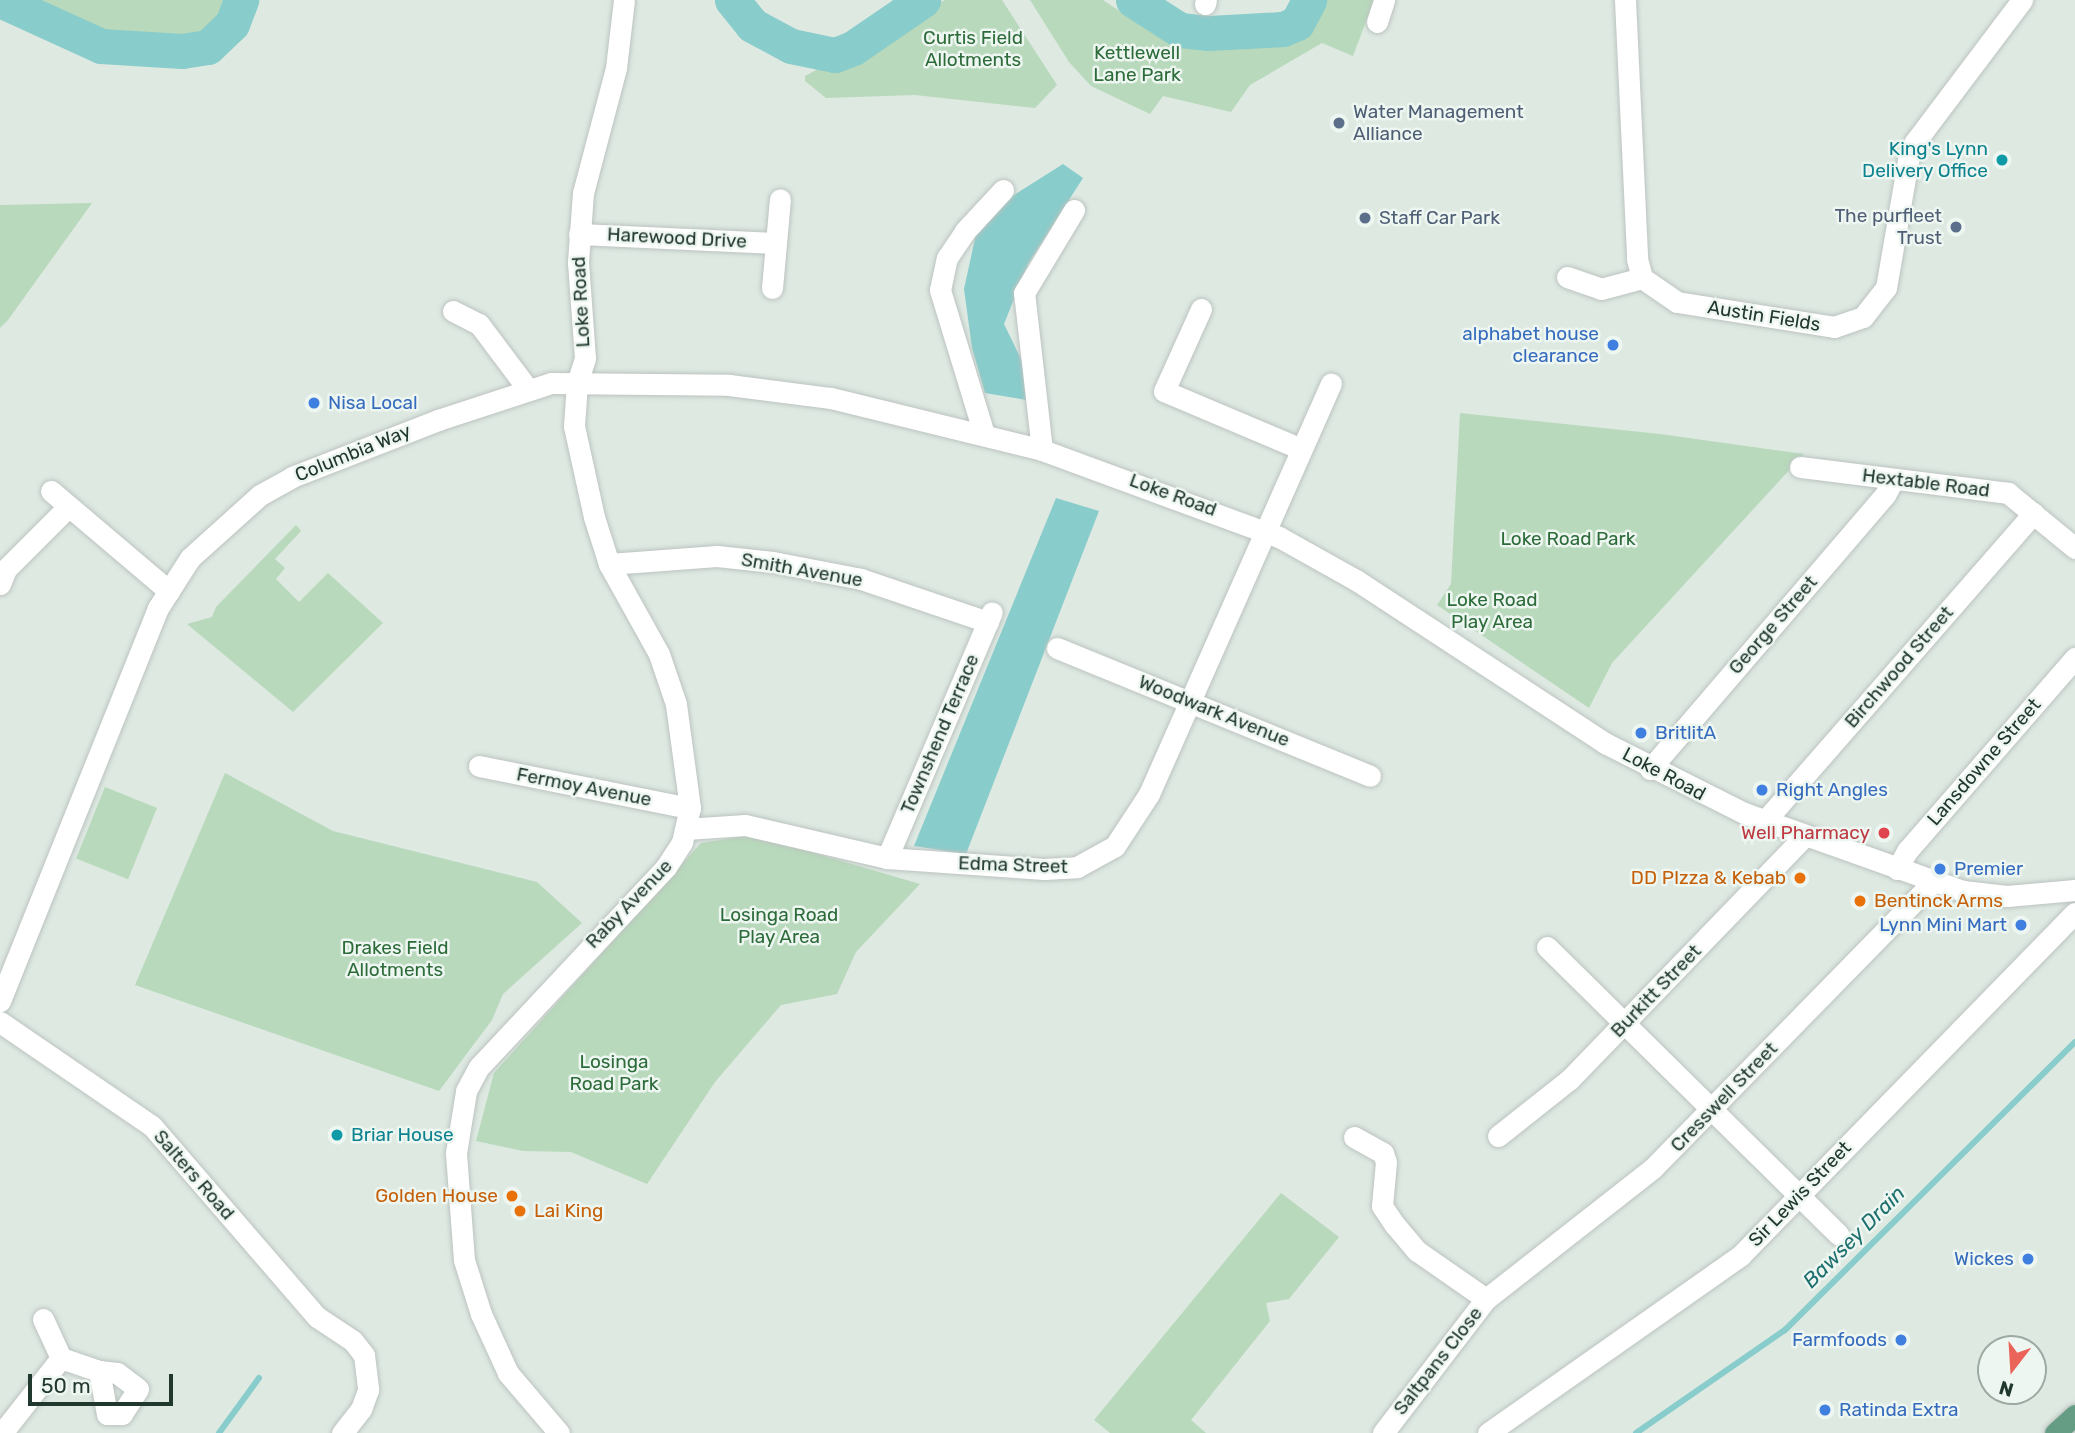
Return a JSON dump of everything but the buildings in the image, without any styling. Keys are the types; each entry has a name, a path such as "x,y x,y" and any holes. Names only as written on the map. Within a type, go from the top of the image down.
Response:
{"main road":[{"path":"2055,1433 2075,1415"}],"street":[{"name":"Loke Road","path":"624,0 624,28 583,194 579,234 585,358 577,383 729,386 831,398 1042,450 1264,530 1356,580 1650,769 1764,822 1933,882 2007,896 2075,890"},
{"path":"1377,22 1384,0"},
{"path":"1567,277 1601,289 1642,278 1637,259 1625,0"},
{"name":"Austin Fields","path":"1642,278 1662,296 1689,304 1817,326 1852,324 1863,317 1886,288 1908,160 1915,142 2022,0"},
{"path":"984,434 940,290 947,258 965,231 1003,190"},
{"name":"Harewood Drive","path":"772,288 780,199"},
{"path":"1042,450 1024,293 1074,210"},
{"name":"Harewood Drive","path":"579,234 776,243"},
{"path":"1201,309 1164,391 1301,449"},
{"path":"453,311 479,324 527,388"},
{"name":"Columbia Way","path":"1,998 169,591 209,540 260,495 292,477 527,388 577,383"},
{"name":"Raby Avenue","path":"559,1433 508,1373 481,1314 464,1260 456,1153 466,1091 479,1067 666,867 686,829 690,808 672,691 659,654 610,564 594,517 574,426 577,383"},
{"name":"Edma Street","path":"686,829 745,825 887,858 1044,869 1077,867 1115,846 1149,794 1331,383"},
{"name":"Hextable Road","path":"1800,467 2008,493 2075,548"},
{"name":"George Street","path":"1650,769 1885,495 1893,480"},
{"path":"51,491 169,591"},
{"path":"0,584 6,569 68,507"},
{"name":"Birchwood Street","path":"1764,822 2034,513"},
{"name":"Smith Avenue","path":"610,564 689,556 773,562 861,579 990,616"},
{"name":"Townshend Terrace","path":"887,858 990,616"},
{"name":"Woodwark Avenue","path":"1057,648 1370,776"},
{"name":"Lansdowne Street","path":"1896,869 1907,851 2075,658"},
{"name":"Fermoy Avenue","path":"479,766 690,808"},
{"name":"Burkitt Street","path":"1498,1136 1570,1079 1804,837"},
{"name":"Cresswell Street","path":"1491,1294 1653,1168 1933,882"},
{"name":"Sir Lewis Street","path":"1488,1433 1741,1255 2075,913"},
{"path":"1547,947 1838,1234"},
{"name":"Salters Road","path":"0,1022 152,1126 317,1317 353,1341 364,1355 368,1390 361,1409 342,1433"},
{"path":"1354,1137 1383,1153 1386,1162 1382,1206 1417,1251 1491,1294"},
{"path":"1442,1255 1491,1294"},
{"name":"Saltpans Close","path":"1383,1433 1491,1294"},
{"path":"43,1319 61,1358 99,1371"},
{"path":"6,1418 61,1358"}],"green space":[{"path":"0,0 241,0 232,24 208,47 182,51 101,46"},
{"name":"Curtis Field Allotments","path":"945,0 1002,0 1057,85 1035,108 915,95 826,98 805,81 805,76"},
{"name":"Kettlewell Lane Park","path":"1030,0 1103,0 1130,18 1196,42 1280,36 1298,30 1309,19 1317,0 1374,0 1353,56 1322,43 1250,85 1231,112 1163,96 1150,114 1091,86 1069,62"},
{"path":"92,203 8,320 0,328 0,205"},
{"name":"Loke Road Park","path":"1460,413 1660,434 1804,454 1612,663 1589,708 1437,605 1451,584"},
{"path":"296,525 301,531 275,559 285,568 276,579 299,602 328,573 383,623 293,712 187,624 212,617 216,607"},
{"name":"Drakes Field Allotments","path":"225,773 333,831 537,882 582,923 503,994 492,1020 439,1091 135,985"},
{"path":"105,787 157,808 128,879 76,858"},
{"name":"Losinga Road Park","path":"753,835 920,884 856,952 837,994 781,1005 715,1082 647,1184 571,1152 523,1151 476,1141 494,1073 701,843"},
{"path":"1281,1193 1339,1237 1289,1299 1266,1303 1270,1321 1191,1420 1206,1433 1110,1433 1094,1420"}],"water":[{"path":"1063,164 1083,178 1028,264 1004,324 1025,367 1027,400 985,393 972,348 964,289 976,234 1003,202"},
{"path":"1056,498 1099,511 966,854 914,846"}],"waterway":[{"path":"0,0 101,46 182,51 208,47 232,24 241,0"},
{"path":"732,0 752,25 791,46 835,55 853,48 923,0"},
{"path":"1133,0 1180,30 1209,33 1283,29 1297,23 1309,0"},
{"name":"Bawsey Drain","path":"1636,1433 1785,1330 2075,1042"},
{"path":"219,1433 259,1378"}],"place":[{"name":"Water Management Alliance","path":"1339,123"},
{"name":"King's Lynn Delivery Office","path":"2002,160"},
{"name":"Staff Car Park","path":"1365,218"},
{"name":"The purfleet Trust","path":"1956,227"},
{"name":"alphabet house clearance","path":"1613,345"},
{"name":"Nisa Local","path":"314,403"},
{"name":"BritlitA","path":"1641,733"},
{"name":"Right Angles","path":"1762,790"},
{"name":"Well Pharmacy","path":"1884,833"},
{"name":"Premier","path":"1940,869"},
{"name":"DD PIzza & Kebab","path":"1800,878"},
{"name":"Bentinck Arms","path":"1860,901"},
{"name":"Lynn Mini Mart","path":"2021,925"},
{"name":"Briar House","path":"337,1135"},
{"name":"Golden House","path":"512,1196"},
{"name":"Lai King","path":"520,1211"},
{"name":"Wickes","path":"2028,1259"},
{"name":"Farmfoods","path":"1901,1340"},
{"name":"Ratinda Extra","path":"1825,1410"}],"park label":[{"name":"Loke Road Play Area","path":"1492,611"},
{"name":"Losinga Road Play Area","path":"779,926"}]}
